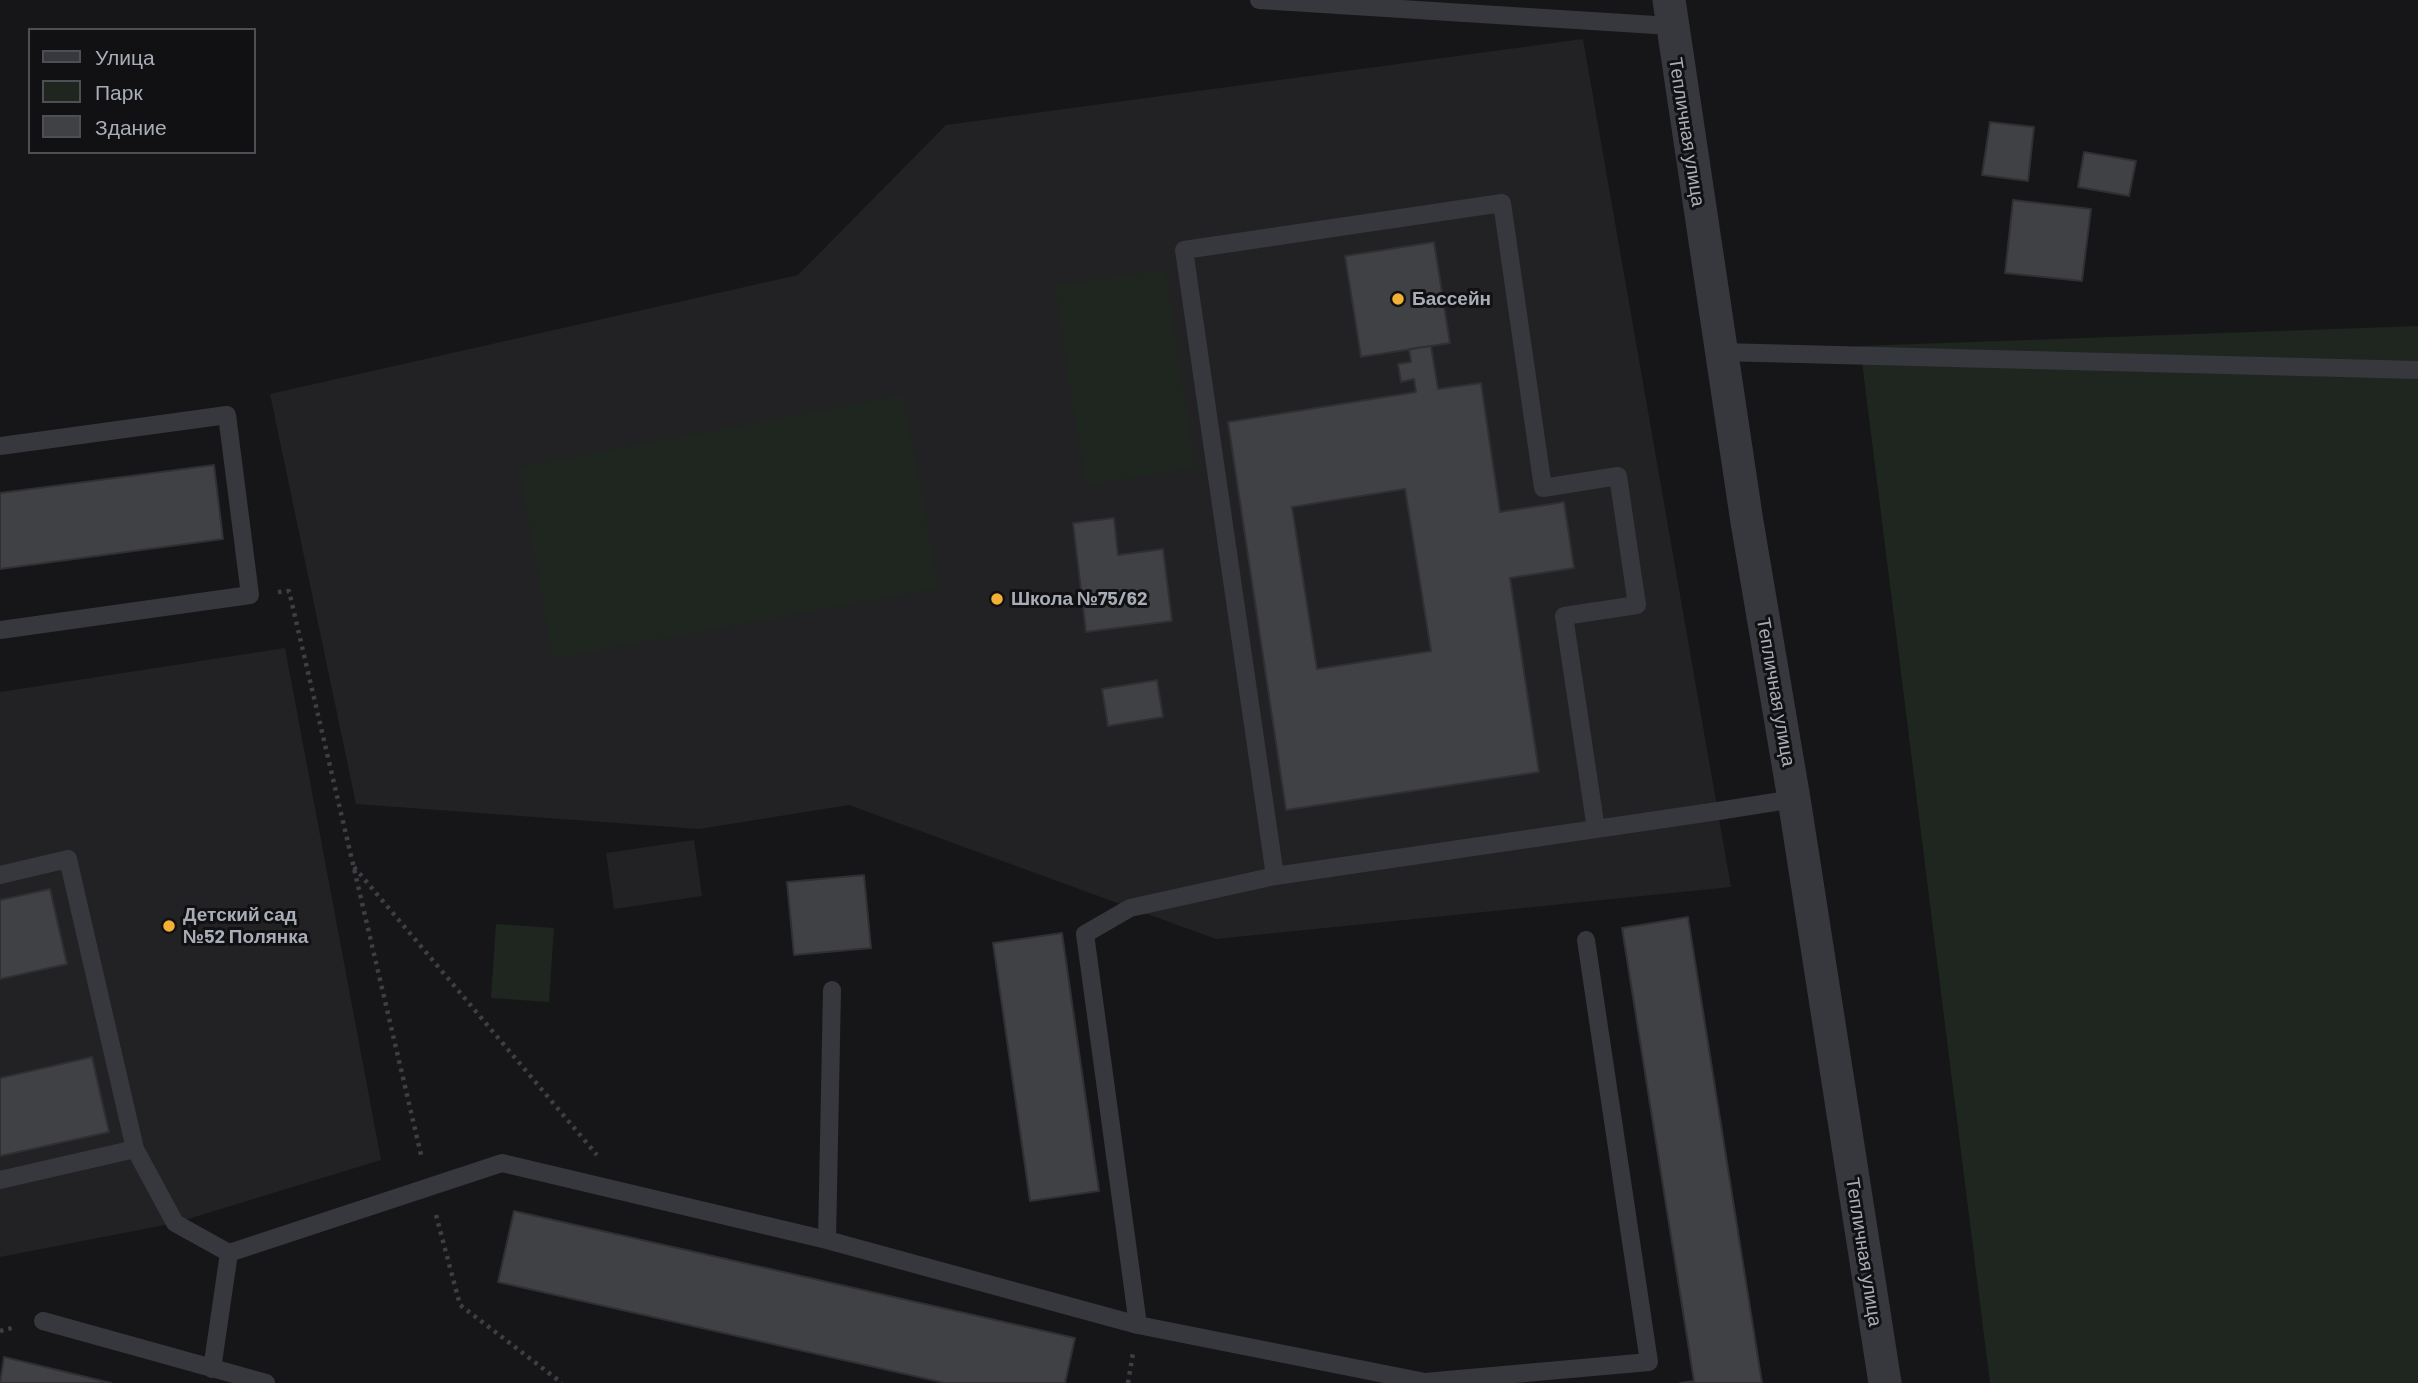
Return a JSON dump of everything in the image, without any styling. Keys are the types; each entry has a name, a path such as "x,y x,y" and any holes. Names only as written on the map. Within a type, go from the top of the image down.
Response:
{"street":[{"name":"Тепличная улица","path":"1670,13 1721,352 1885,1383"}],"lane":[{"path":"1259,0 1670,13"},
{"path":"1275,876 1184,250 1460,209 1502,203 1543,488 1618,476 1637,605 1564,616 1596,829"},
{"path":"1721,352 2418,370"},
{"path":"0,446 227,415 250,595 0,630"},
{"path":"1138,1325 1085,934 1130,908 1275,876 1794,799"},
{"path":"0,875 68,859 135,1149 175,1223 229,1253 502,1163 827,1240 1138,1325 1425,1382 1649,1362 1587,940"},
{"path":"827,1240 832,990"},
{"path":"0,1180 135,1149"},
{"path":"212,1369 229,1253"},
{"path":"43,1321 266,1383"}],"path":[{"path":"250,595 289,591 428,1187 460,1304 562,1383"},
{"path":"353,866 629,1193"}],"shaded area":[{"name":"Школа №75/62","path":"1583,39 1731,887 1216,939 849,805 699,829 356,804 270,394 798,275 946,125"},
{"name":"Детский сад №52 Полянка","path":"285,648 381,1160 175,1223 0,1257 0,692"},
{"path":"694,840 702,896 614,909 606,853"}],"green space":[{"path":"1165,269 1195,468 1085,485 1055,286"},
{"path":"2418,326 2418,1383 1990,1383 1860,346"},
{"path":"903,395 939,588 553,659 519,467"},
{"path":"496,924 554,928 549,1002 491,998"}],"building":[{"path":"1990,122 2034,127 2028,181 1982,175"},
{"path":"2084,152 2136,161 2129,196 2078,187"},
{"path":"2013,200 2091,209 2082,281 2005,273"},
{"name":"Бассейн","path":"1434,242 1450,343 1361,357 1345,256"},
{"path":"1431,346 1438,389 1481,383 1500,512 1564,502 1574,568 1510,578 1539,772 1286,810 1228,422 1416,392 1414,379 1401,382 1398,364 1411,362 1409,349","holes":["1405,489 1431,651 1317,669 1292,507"]},
{"path":"214,465 223,539 0,569 0,493"},
{"path":"1114,518 1118,555 1163,549 1172,621 1086,632 1073,523"},
{"path":"1157,680 1163,717 1108,726 1102,689"},
{"path":"864,875 871,948 794,955 787,882"},
{"path":"50,889 67,964 0,979 0,900"},
{"path":"1688,917 1762,1383 1680,1383 1694,1381 1622,928"},
{"path":"1062,933 1099,1191 1030,1201 993,943"},
{"path":"92,1057 109,1132 0,1156 0,1078"},
{"path":"514,1211 1075,1338 1065,1383 945,1383 498,1282"},
{"path":"4,1357 111,1383 0,1383"}],"place":[{"name":"Бассейн","path":"1398,299"},
{"name":"Школа №75/62","path":"997,599"},
{"name":"Детский сад №52 Полянка","path":"169,926"}]}
